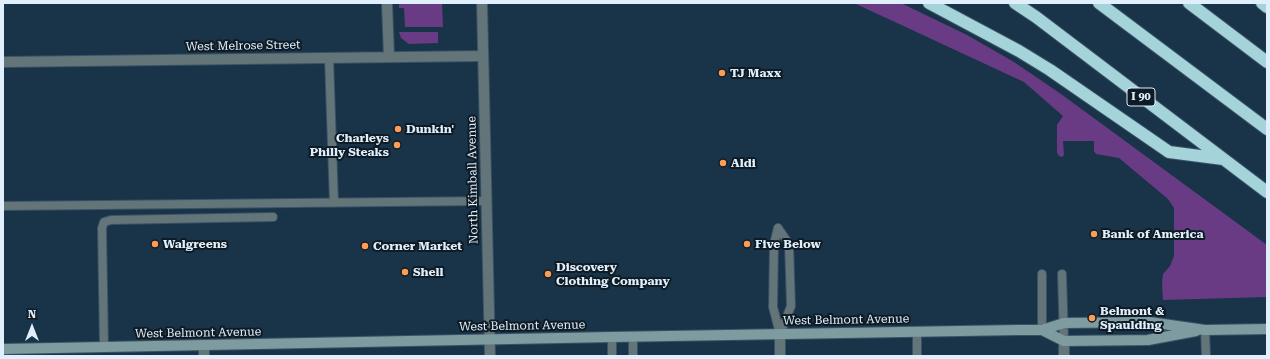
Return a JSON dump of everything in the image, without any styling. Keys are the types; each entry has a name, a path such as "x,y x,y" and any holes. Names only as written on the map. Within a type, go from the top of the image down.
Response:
{"highway":[{"path":"929,3 1019,51 1050,70 1169,152 1223,159"},
{"name":"I 90","path":"1014,3 1036,17 1267,192"},
{"path":"1099,3 1267,129"},
{"path":"1189,3 1267,62"},
{"path":"1262,3 1267,7"}],"main road":[{"name":"West Belmont Avenue","path":"3,349 104,348 204,351 490,340 1042,330 1064,323 1149,322 1205,330"},
{"name":"West Belmont Avenue","path":"1042,330 1064,341 1148,340 1205,330 1267,328"}],"street":[{"path":"387,3 389,57"},
{"name":"North Kimball Avenue","path":"482,3 490,356"},
{"name":"West Melrose Street","path":"3,62 483,56"},
{"path":"780,334 780,356"},
{"path":"1064,341 1064,356"}],"lane":[{"path":"329,58 334,202"},
{"path":"3,206 487,201"},
{"path":"104,348 102,228 104,222 111,220 274,217"},
{"path":"778,228 789,244 791,306 780,334 773,307 774,244 778,228"},
{"path":"1042,274 1042,330"},
{"path":"1062,274 1064,341"},
{"path":"1205,330 1206,356"},
{"path":"917,332 917,356"},
{"path":"612,337 612,356"},
{"path":"633,337 633,356"}],"shaded area":[{"path":"399,3 442,3 443,27 405,27 404,8 399,8"},
{"path":"854,3 901,3 967,35 1014,62 1061,94 1267,245 1267,297 1163,300 1163,274 1170,266 1174,256 1174,208 1168,199 1119,158 1096,154 1094,151 1094,141 1063,141 1064,155 1062,157 1059,156 1057,153 1057,125 1063,116 1024,82"},
{"path":"399,32 438,32 438,43 409,44 401,38"}],"place":[{"name":"TJ Maxx","path":"722,73"},
{"name":"Dunkin'","path":"398,129"},
{"name":"Charleys Philly Steaks","path":"397,145"},
{"name":"Aldi","path":"723,163"},
{"name":"Bank of America","path":"1094,234"},
{"name":"Walgreens","path":"155,244"},
{"name":"Five Below","path":"747,244"},
{"name":"Corner Market","path":"365,246"},
{"name":"Shell","path":"405,272"},
{"name":"Discovery Clothing Company","path":"548,274"},
{"name":"Belmont & Spaulding","path":"1092,318"}]}
